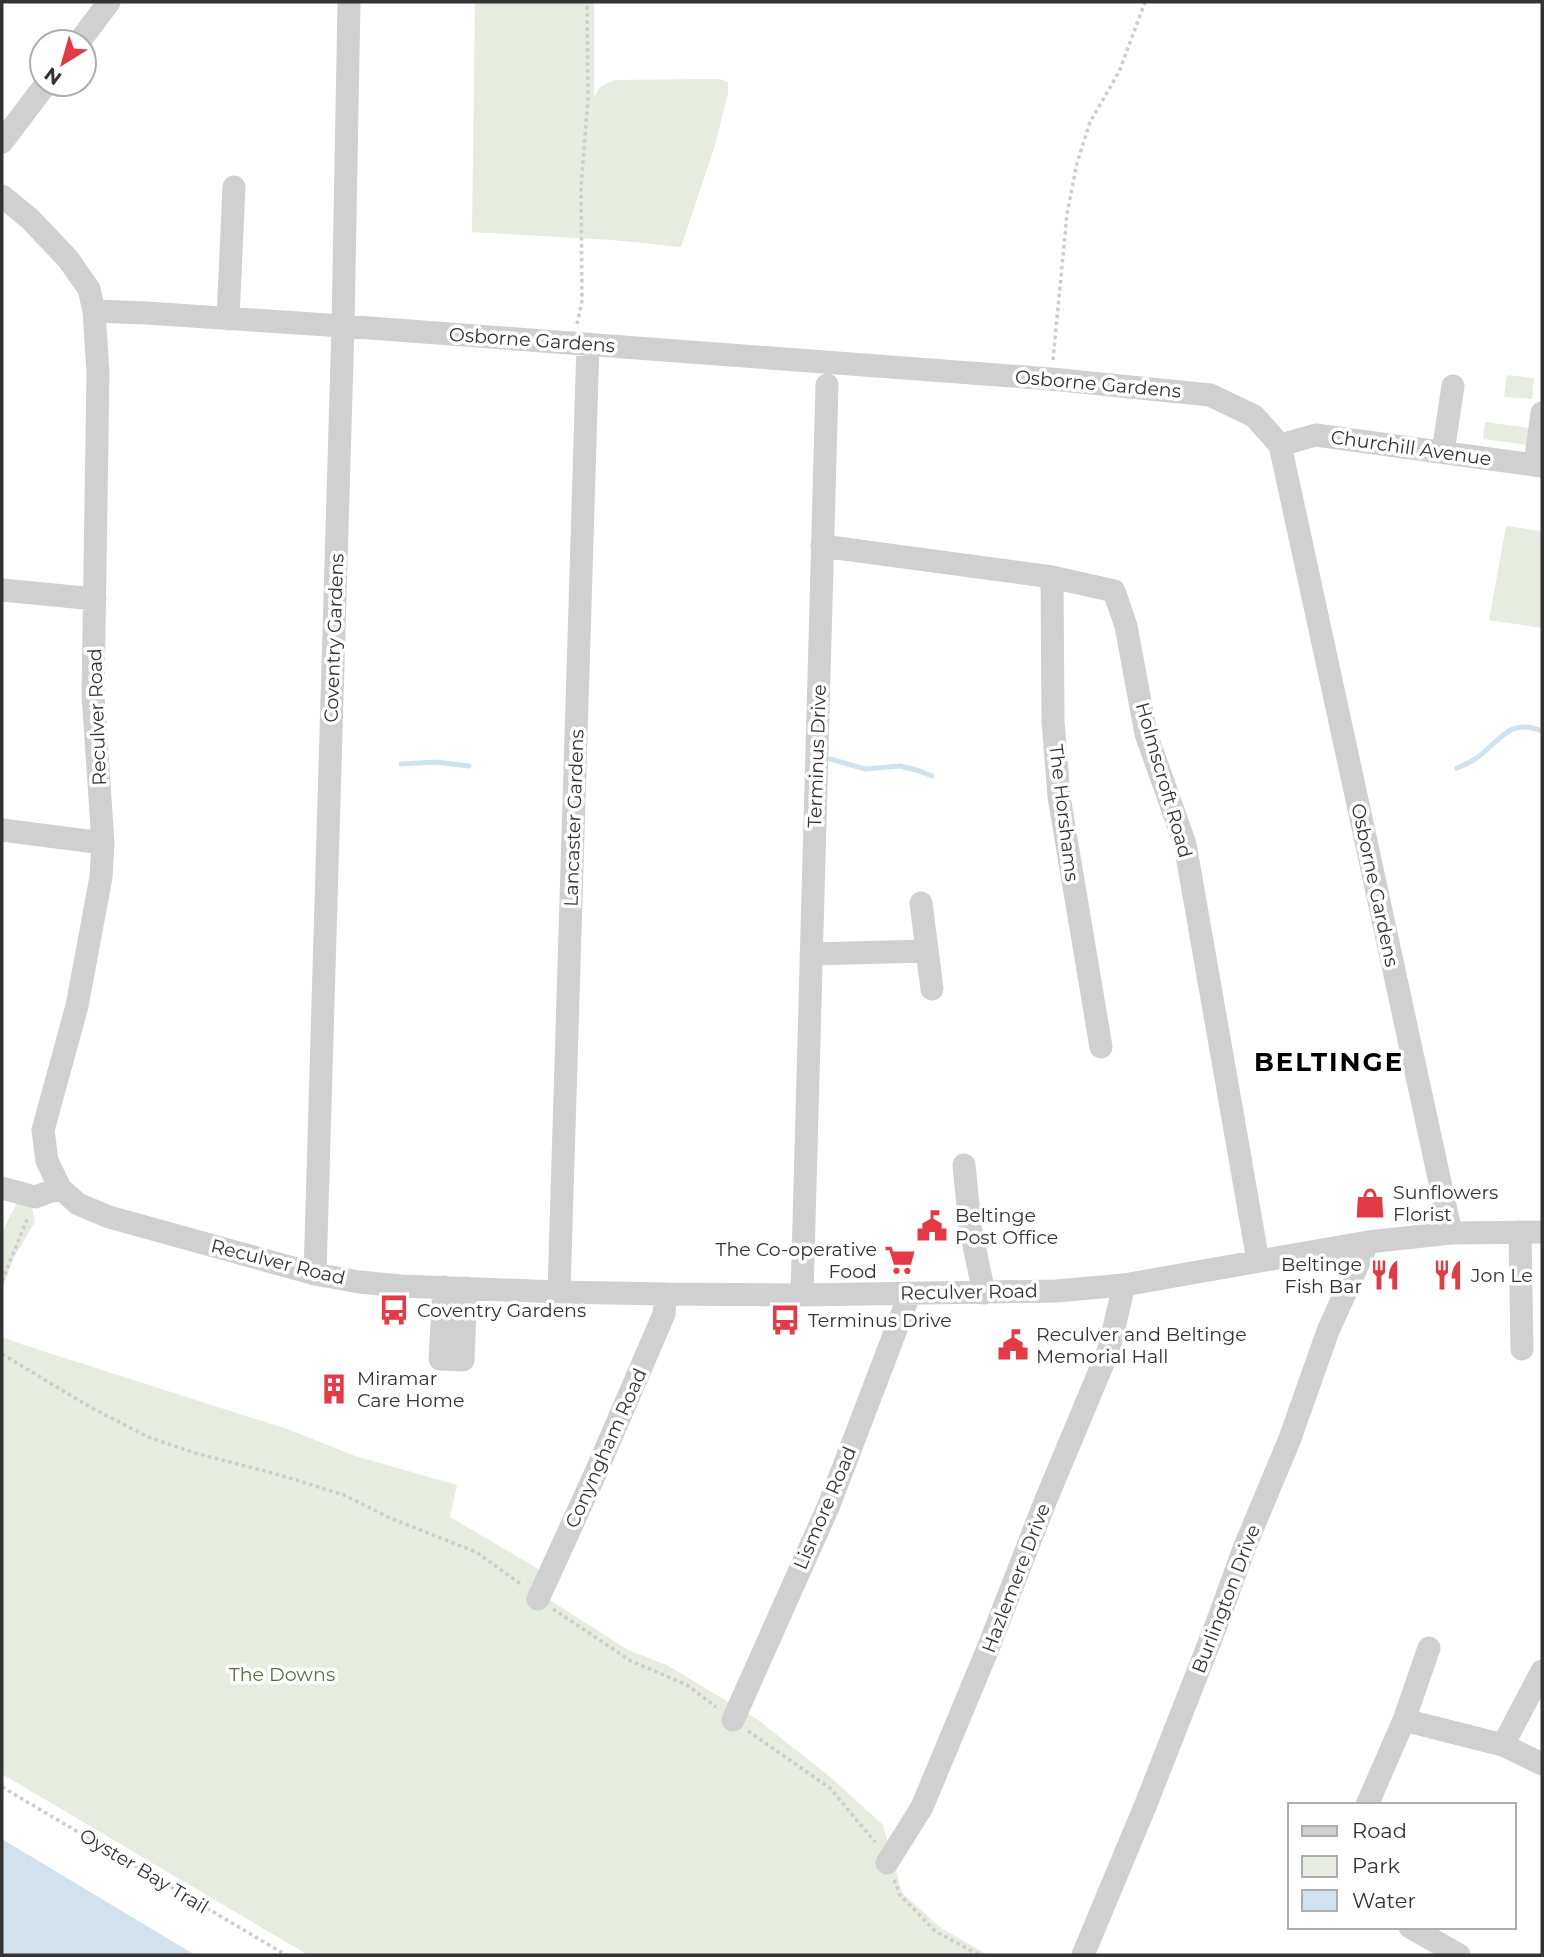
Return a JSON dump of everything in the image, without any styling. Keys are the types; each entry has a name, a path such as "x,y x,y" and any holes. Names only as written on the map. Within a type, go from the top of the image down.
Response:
{"street":[{"path":"90,28 109,2"},
{"name":"Coventry Gardens","path":"315,1275 343,326 349,2"},
{"path":"2,142 35,98"},
{"path":"228,319 234,187"},
{"name":"Reculver Road","path":"2,196 30,219 68,259 89,289 94,311 98,373 93,695 103,843 101,877 77,1006 43,1130 47,1161 45,1198 78,1204 109,1217 315,1275 370,1283 559,1292 802,1295 1056,1291 1124,1285 1368,1242 1451,1233 1531,1232"},
{"name":"Osborne Gardens","path":"94,311 343,326 1051,379 1210,395 1254,416 1280,445 1451,1233"},
{"name":"Lancaster Gardens","path":"559,1292 581,344"},
{"name":"Terminus Drive","path":"802,1295 827,385"},
{"path":"1443,452 1453,386"},
{"path":"1539,465 1542,413"},
{"name":"Churchill Avenue","path":"1280,445 1316,435 1539,465"},
{"name":"Holmscroft Road","path":"822,546 1052,577 1114,591 1126,626 1146,734 1185,844 1258,1261"},
{"name":"The Horshams","path":"1052,577 1053,721 1059,797 1101,1047"},
{"path":"2,590 95,599"},
{"path":"2,830 103,843"},
{"path":"921,904 933,989"},
{"path":"811,954 927,951"},
{"path":"964,1165 970,1226 984,1293"},
{"path":"2,1188 45,1198"},
{"path":"1522,1349 1531,1232"},
{"name":"Burlington Drive","path":"1083,1955 1146,1804 1245,1546 1289,1441 1328,1331 1368,1242"},
{"name":"Hazlemere Drive","path":"887,1863 922,1807 987,1651 1109,1349 1124,1285"},
{"name":"Lismore Road","path":"733,1720 829,1504 909,1293"},
{"name":"Conyngham Road","path":"538,1599 664,1314 665,1294"},
{"path":"1368,1803 1405,1720 1429,1648"},
{"path":"1503,1745 1542,1671"},
{"path":"1405,1720 1503,1745 1542,1764"},
{"path":"1414,1929 1459,1955"}],"path":[{"path":"581,344 580,187 588,99 587,2"},
{"path":"1051,379 1066,214 1076,163 1090,122 1119,72 1145,2"},
{"path":"2,1281 26,1221 45,1198"},
{"path":"2,1354 90,1407 148,1437 344,1495 390,1518 476,1552 513,1577 538,1599 631,1661 687,1685 830,1788 882,1850 900,1895 935,1931 979,1955"},
{"name":"Oyster Bay Trail","path":"2,1787 286,1955"}],"green space":[{"path":"475,2 594,2 594,97 600,87 614,80 719,79 728,82 728,93 715,145 681,247 613,240 472,232"},
{"path":"1507,375 1534,378 1532,399 1504,397"},
{"path":"1485,422 1529,428 1527,445 1483,439"},
{"path":"1506,526 1542,531 1542,628 1489,620"},
{"path":"20,1197 31,1202 35,1222 13,1259 2,1290 2,1232"},
{"name":"The Downs","path":"2,1337 290,1430 355,1456 457,1485 450,1517 542,1571 534,1590 628,1650 667,1665 758,1720 829,1776 883,1825 902,1893 941,1928 988,1955 308,1955 2,1774"}],"water":[{"path":"2,1839 195,1955 2,1955"}],"waterway":[{"path":"1457,768 1481,755 1511,730 1530,727 1542,731"},
{"path":"830,759 865,769 900,766 932,776"},
{"path":"401,764 437,762 469,766"}],"place":[{"name":"Sunflowers Florist","path":"1370,1203"},
{"name":"Beltinge Post Office","path":"932,1226"},
{"name":"The Co-operative Food","path":"900,1260"},
{"name":"Beltinge Fish Bar","path":"1385,1275"},
{"name":"Jon Le","path":"1448,1275"},
{"name":"Coventry Gardens","path":"394,1310"},
{"name":"Terminus Drive","path":"785,1320"},
{"name":"Reculver and Beltinge Memorial Hall","path":"1013,1345"},
{"name":"Miramar Care Home","path":"334,1389"}],"district":[{"name":"BELTINGE","path":"1329,1062"}]}
